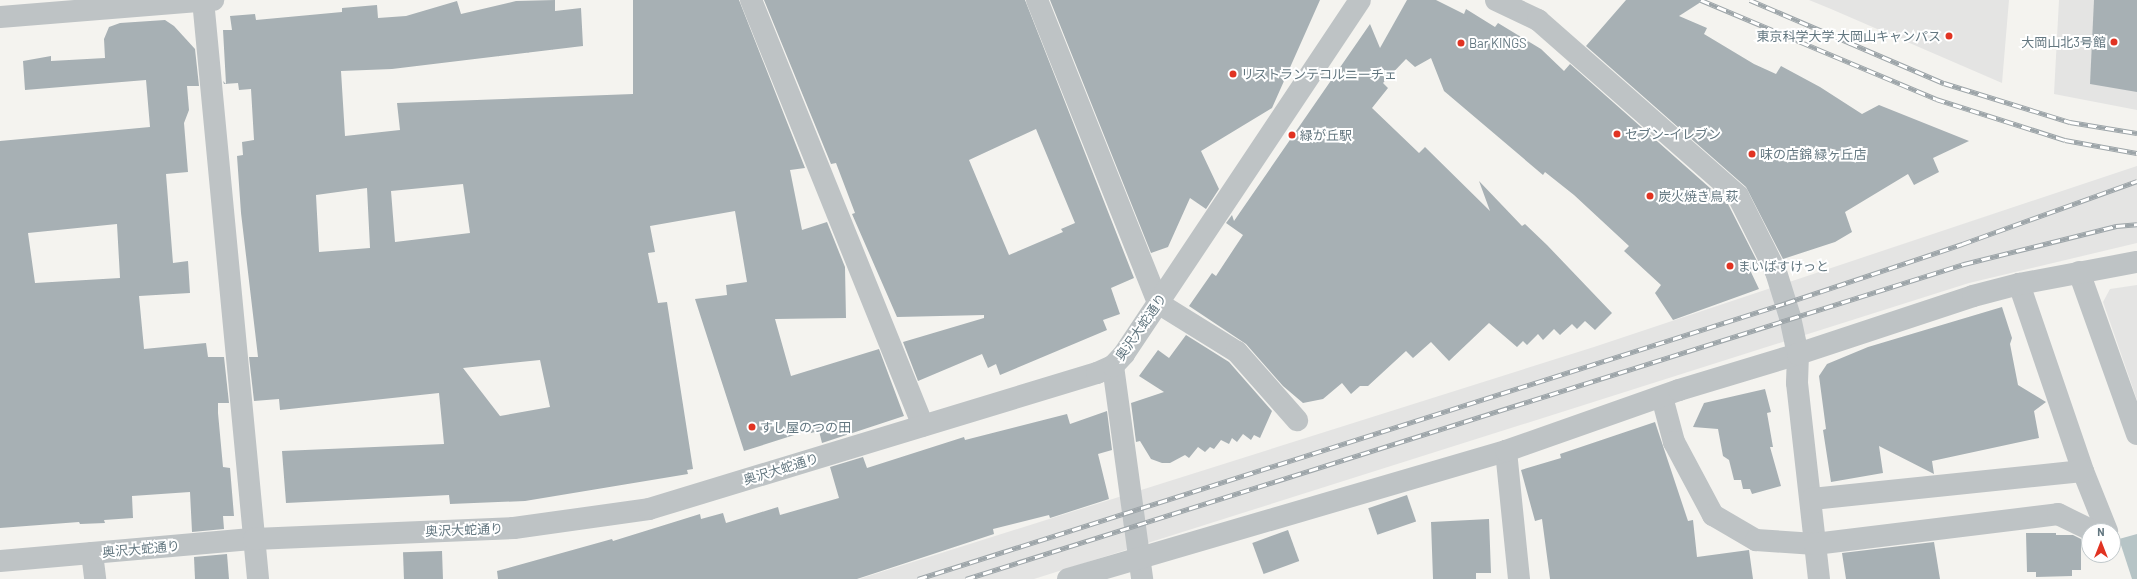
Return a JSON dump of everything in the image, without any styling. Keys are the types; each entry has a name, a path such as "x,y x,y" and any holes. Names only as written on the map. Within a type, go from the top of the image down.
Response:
{"street":[{"path":"0,17 206,0 258,579"},
{"path":"752,0 923,426"},
{"path":"1037,0 1158,303 1236,352 1297,420"},
{"name":"奥沢大蛇通り","path":"0,561 254,539 514,528 634,511 923,426 1113,366 1124,354 1360,0"},
{"path":"1496,0 1538,20 1738,196 1776,272 1798,354 1797,383 1812,499 1814,544 1819,579"},
{"path":"1068,579 1139,557 1506,451 1662,397 1973,296 2019,284 2137,262"},
{"path":"2079,272 2137,434"},
{"path":"2019,284 2083,471 2103,523"},
{"path":"1113,366 1142,579"},
{"path":"1662,397 1674,442 1712,515 1756,540 1814,544 2058,514 2081,525"},
{"path":"1506,451 1519,579"},
{"path":"1812,499 2083,471"},
{"path":"92,553 95,579"}],"shaded area":[{"name":"東京科学大学 大岡山キャンパス","path":"1809,0 2009,0 2002,83 1831,9"},
{"path":"2059,0 2137,0 2137,110 2054,94"},
{"path":"2137,166 2137,243 1969,283 1034,579 859,579 1594,347"},
{"path":"2137,285 2137,400 2103,302 2110,289"},
{"path":"2137,534 2137,579 2132,579 2121,545 2121,538"}],"building":[{"path":"555,0 555,11 581,8 583,46 392,69 341,71 345,136 400,130 397,103 633,94 633,0 739,0 805,168 790,170 802,230 827,222 845,267 846,318 775,319 791,376 879,349 904,416 822,443 819,431 811,433 810,430 744,451 695,299 727,295 726,285 747,282 735,211 650,226 655,252 648,253 658,303 667,302 693,469 687,470 688,474 525,501 450,504 449,495 286,503 282,451 444,444 439,393 280,410 279,399 254,401 249,357 258,357 241,213 237,156 243,155 242,142 254,140 251,89 239,90 238,83 226,84 223,30 232,30 230,16 255,14 256,20 342,12 342,8 377,5 378,18 406,16 457,1 461,14 516,1","holes":["463,184 470,233 395,242 391,191","367,188 370,248 319,252 316,195","540,360 550,407 500,416 463,368"]},
{"path":"764,0 1025,0 1134,278 1111,288 1120,314 1103,320 1107,330 1000,375 996,364 988,368 982,354 918,381 903,342 984,318 984,315 897,317 852,214 855,213 836,163 831,164","holes":["1036,129 1075,223 1061,229 1063,232 1009,255 969,160"]},
{"path":"1050,0 1320,0 1272,108 1201,151 1219,189 1206,209 1190,198 1168,247 1151,253"},
{"path":"1407,0 1436,0 1464,14 1466,9 1495,27 1498,23 1541,49 1564,71 1570,64 1728,204 1760,267 1750,270 1759,289 1673,320 1655,293 1661,285 1624,251 1629,246 1574,195 1545,172 1543,175 1444,91 1431,58 1415,67 1406,59 1383,83 1388,88 1372,108 1419,153 1425,147 1490,211 1479,181 1522,226 1525,224 1547,245 1612,313 1595,330 1585,321 1577,329 1572,324 1560,335 1554,329 1543,340 1538,334 1527,345 1523,341 1517,347 1489,323 1449,361 1431,342 1413,358 1406,351 1368,386 1360,386 1351,394 1342,383 1323,399 1303,403 1283,386 1246,344 1189,306 1212,273 1216,276 1243,235 1226,223 1232,215 1234,221 1370,24 1380,48"},
{"path":"1626,0 1704,0 1679,16 1707,28 1704,34 1754,64 1776,74 1781,66 1820,87 1862,114 1879,105 1969,141 1933,158 1939,172 1914,185 1908,174 1845,212 1852,232 1835,242 1783,259 1746,187 1586,46"},
{"name":"大岡山北3号館","path":"2094,0 2137,0 2137,92 2090,84"},
{"path":"165,20 174,26 195,49 199,86 187,86 189,110 184,123 188,172 166,174 173,263 188,261 190,293 139,296 144,349 206,343 208,357 224,357 229,403 218,403 218,413 223,467 230,468 234,516 223,516 224,529 192,532 190,492 132,496 133,518 104,520 105,523 80,524 79,522 0,528 0,141 150,127 146,80 25,90 23,61 51,56 51,61 105,58 104,39 109,27 120,23","holes":["117,224 120,278 35,283 28,233"]},
{"path":"2002,307 2012,338 2010,344 2018,385 2046,402 2034,411 2039,438 1932,461 1934,474 1879,446 1883,473 1831,482 1823,430 1826,429 1819,376 1827,364 1868,347"},
{"path":"1186,335 1229,362 1272,411 1260,438 1254,435 1251,440 1243,434 1237,442 1232,438 1229,444 1221,440 1214,449 1210,447 1205,452 1198,447 1189,458 1185,455 1170,463 1162,463 1151,459 1140,441 1136,442 1131,403 1164,392 1139,376 1158,350 1169,358"},
{"path":"1765,389 1771,412 1767,413 1773,447 1770,447 1781,486 1752,494 1750,489 1743,489 1741,480 1734,480 1729,460 1723,456 1718,429 1693,427 1704,403"},
{"path":"1107,411 1112,450 1098,454 1109,499 1050,518 1049,515 993,529 994,534 857,579 498,579 497,571 612,539 613,541 700,514 701,519 723,513 726,523 778,507 780,515 839,498 830,467 863,457 867,468 964,437 965,440 1067,414 1070,424"},
{"path":"1655,422 1688,521 1693,520 1697,557 1749,550 1753,579 1550,579 1542,519 1535,521 1521,470 1561,458 1560,454"},
{"path":"1407,495 1416,521 1377,535 1368,508"},
{"path":"1489,519 1491,573 1476,573 1476,579 1433,579 1431,522"},
{"path":"1288,530 1299,561 1264,574 1252,543"},
{"path":"2026,533 2056,533 2056,535 2073,535 2081,539 2081,570 2072,570 2072,576 2036,577 2036,572 2027,572"},
{"path":"1934,542 1940,579 1846,579 1842,553"},
{"path":"442,551 443,579 404,579 403,552"},
{"path":"227,554 229,579 195,579 194,557"}],"railway":[{"path":"1701,0 1936,99 2065,140 2137,153"},
{"path":"1750,0 1944,83 2070,122 2137,133"},
{"path":"918,579 1786,303 1962,244 2137,181"},
{"path":"966,579 1964,264 2116,226 2137,224"}],"place":[{"name":"東京科学大学 大岡山キャンパス","path":"1949,36"},
{"name":"大岡山北3号館","path":"2114,42"},
{"name":"Bar KINGS","path":"1461,43"},
{"name":"リストランテコルニーチェ","path":"1233,74"},
{"name":"セブン-イレブン","path":"1617,134"},
{"name":"緑が丘駅","path":"1292,135"},
{"name":"味の店錦 緑ヶ丘店","path":"1752,154"},
{"name":"炭火焼き鳥 萩","path":"1650,196"},
{"name":"まいばすけっと","path":"1730,266"},
{"name":"すし屋のつの田","path":"752,427"}]}
